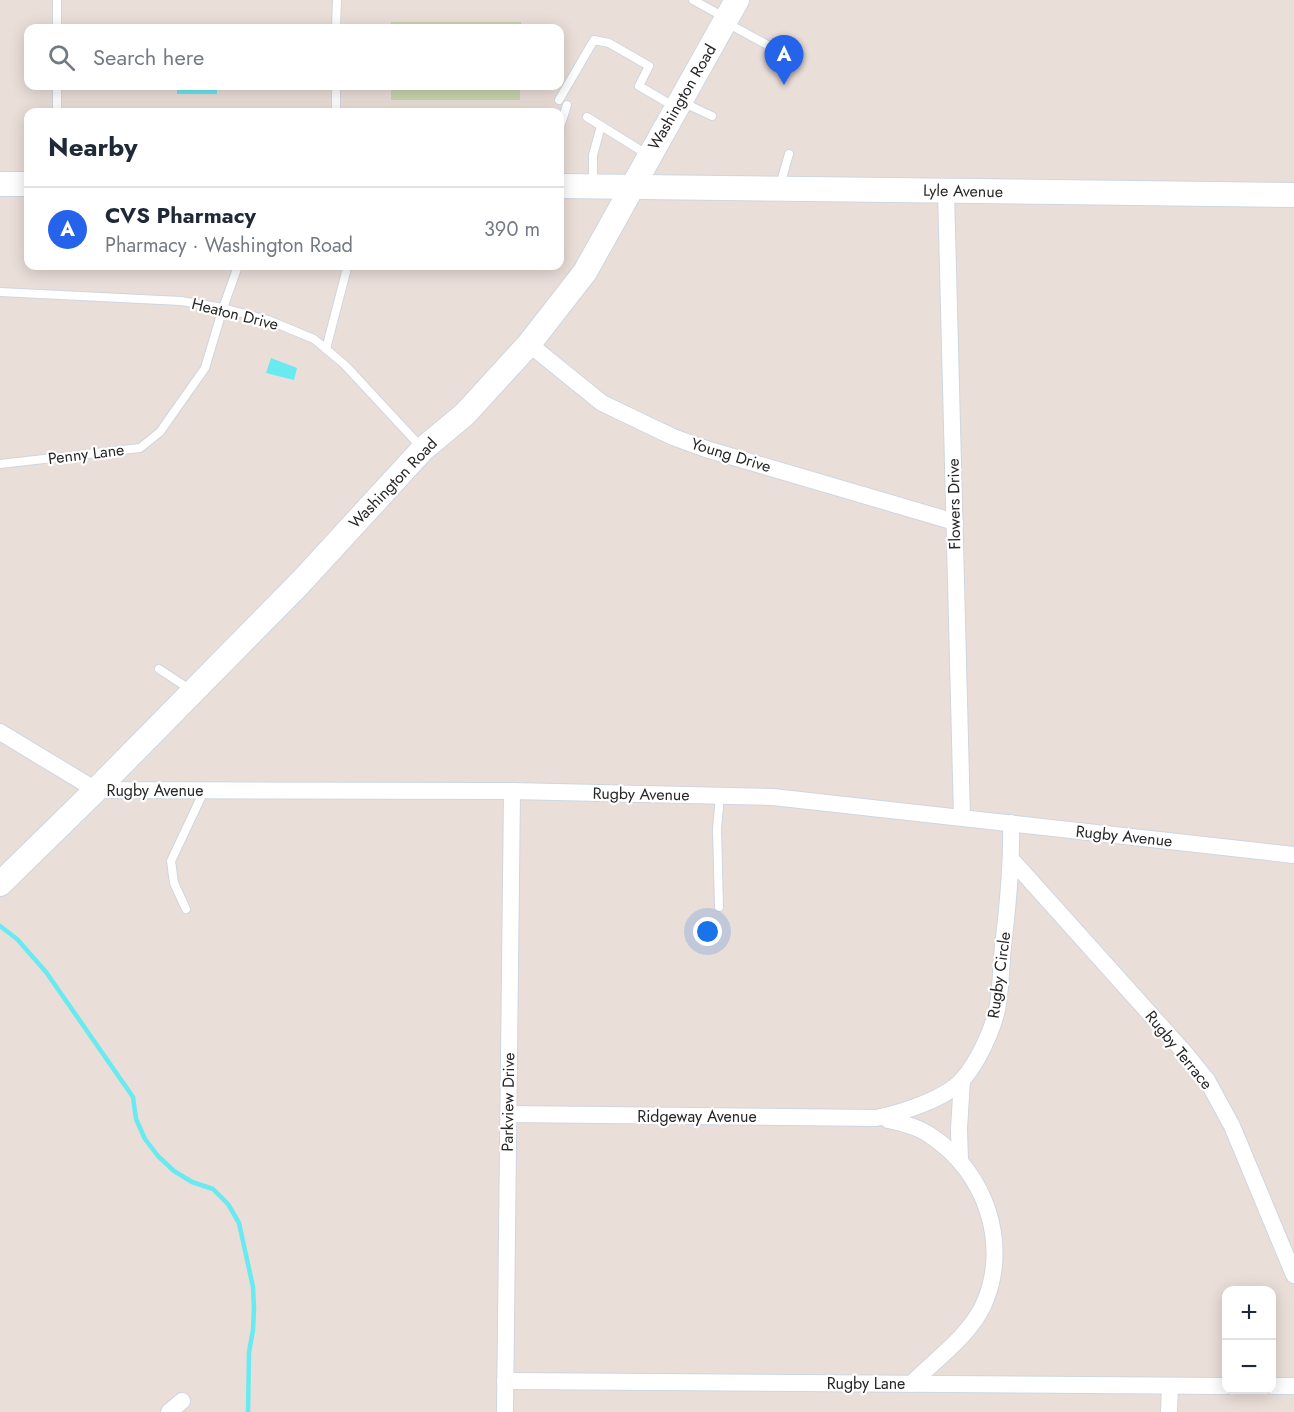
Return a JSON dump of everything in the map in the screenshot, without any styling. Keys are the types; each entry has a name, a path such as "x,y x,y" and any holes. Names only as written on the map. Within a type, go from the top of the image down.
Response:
{"street":[{"name":"Washington Road","path":"0,884 300,583 423,449 465,414 529,344 585,272 729,13"},
{"path":"0,183 24,184"},
{"name":"Lyle Avenue","path":"564,186 1294,195"},
{"name":"Flowers Drive","path":"946,191 962,817"},
{"name":"Young Drive","path":"529,344 602,403 673,437 706,449 955,522"},
{"name":"Rugby Avenue","path":"0,732 96,790 512,791 773,797 1294,855"},
{"name":"Parkview Drive","path":"505,1412 512,791"},
{"name":"Rugby Circle","path":"886,1116 909,1110 931,1100 962,1080 987,1039 997,1010 1012,860 1011,823"},
{"name":"Rugby Terrace","path":"1012,860 1207,1080 1232,1126 1294,1275"},
{"path":"960,1161 962,1080"},
{"name":"Ridgeway Avenue","path":"508,1114 876,1118 886,1116"},
{"path":"886,1116 888,1120 909,1125 931,1136 960,1161 986,1203 993,1228 996,1253 992,1283 969,1329 911,1384"},
{"name":"Rugby Lane","path":"505,1381 1222,1386"},
{"path":"1169,1412 1170,1386"},
{"path":"1276,1386 1294,1386"}],"lane":[{"path":"57,0 57,24"},
{"path":"336,24 337,0"},
{"path":"693,0 729,13 795,60"},
{"path":"562,108 563,102 594,40 609,43 649,66 639,86 711,116"},
{"path":"57,90 57,108"},
{"path":"336,90 336,108"},
{"path":"587,117 649,155"},
{"path":"593,186 593,155 601,126"},
{"path":"779,189 789,154"},
{"name":"Penny Lane","path":"0,464 140,448 160,432 206,368 237,270"},
{"path":"326,349 346,272"},
{"name":"Heaton Drive","path":"0,292 181,301 223,308 268,320 314,339 345,365 423,449"},
{"path":"159,669 193,691"},
{"path":"186,909 174,883 171,861 204,790"},
{"path":"719,907 717,829 720,795"}],"green space":[{"path":"391,22 521,22 521,24 391,24"},
{"path":"391,90 520,90 520,100 391,100"}],"water":[{"path":"177,90 217,90 217,94 177,94"},
{"path":"271,358 297,368 294,380 266,373"}],"waterway":[{"path":"0,926 17,939 46,972 133,1097 136,1119 145,1139 158,1156 174,1171 192,1182 213,1189 228,1204 239,1223 253,1287 254,1309 249,1352 248,1412"}],"place":[{"name":"CVS Pharmacy","path":"784,85"}]}
